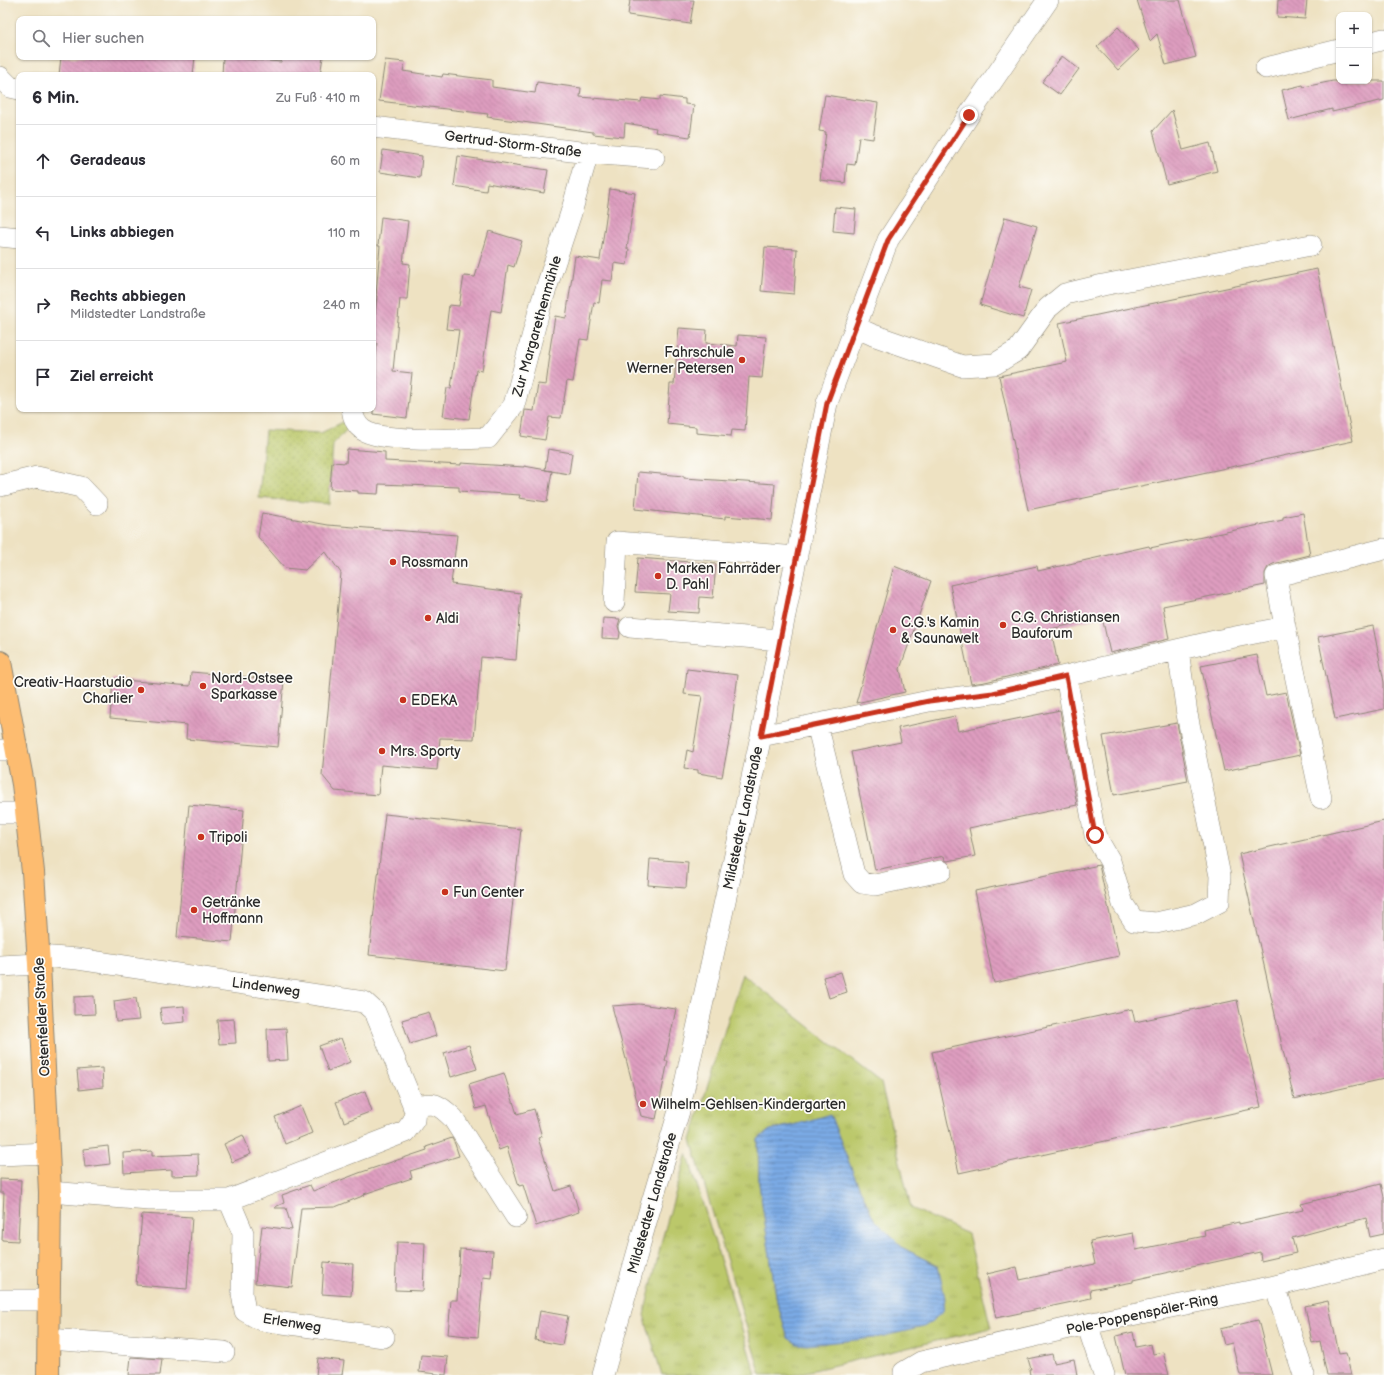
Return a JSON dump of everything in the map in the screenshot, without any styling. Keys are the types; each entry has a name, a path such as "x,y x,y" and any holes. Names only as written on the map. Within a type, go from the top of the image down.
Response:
{"main road":[{"name":"Ostenfelder Straße","path":"1,675 8,750 23,784 39,960 50,1192 48,1375"}],"street":[{"name":"Mildstedter Landstraße","path":"603,1375 679,1111 761,736 827,403 888,240 969,115 1048,0"},
{"path":"1372,42 1384,39"},
{"path":"1266,68 1336,51"},
{"path":"0,77 10,87 16,88"},
{"name":"Gertrud-Storm-Straße","path":"376,127 588,153 654,158"},
{"name":"Zur Margarethenmühle","path":"352,412 353,418 363,430 376,436 417,439 488,438 514,405 540,307 571,213 588,153"},
{"path":"0,236 16,238"},
{"path":"855,327 873,336 962,366 995,364 1018,350 1048,308 1066,294 1103,285 1311,245"},
{"path":"0,486 38,477 81,487 97,504"},
{"path":"614,602 616,542 796,557"},
{"path":"1321,798 1285,627 1276,576 1384,549"},
{"path":"630,627 779,640"},
{"path":"761,736 929,701 993,693 1285,627"},
{"path":"1066,676 1095,835 1110,861 1123,904 1134,921 1156,923 1196,914 1219,902 1220,876 1187,714 1178,650"},
{"path":"817,724 854,874 862,883 875,885 941,871"},
{"path":"0,813 26,813"},
{"name":"Lindenweg","path":"0,966 39,960 78,959 364,1002 375,1012 413,1113"},
{"path":"50,1192 149,1200 229,1200 406,1132 413,1113 434,1104 446,1111 453,1118 516,1217"},
{"path":"0,1155 48,1153"},
{"name":"Erlenweg","path":"229,1200 243,1233 242,1294 245,1312 261,1320 384,1337"},
{"name":"Pole-Poppenspäler-Ring","path":"904,1375 904,1372 921,1362 1087,1324 1275,1286 1384,1259"},
{"path":"1275,1286 1304,1375"},
{"path":"0,1300 49,1300"},
{"path":"1087,1324 1104,1375"},
{"path":"49,1339 224,1352"}],"green space":[{"path":"345,421 350,426 333,444 329,504 259,498 265,430 321,433"},
{"path":"742,974 881,1083 911,1208 968,1234 991,1328 793,1375 761,1375 691,1140","holes":["797,1124 856,1180 874,1219 903,1248 938,1266 788,1338 777,1302 759,1183 758,1140 770,1130"]},
{"path":"687,1153 756,1375 662,1375 644,1315 663,1236"}],"water":[{"path":"830,1114 856,1180 874,1219 903,1248 938,1266 945,1298 943,1312 924,1327 875,1338 807,1345 797,1344 788,1338 777,1302 759,1184 758,1139 770,1130"}],"building":[{"path":"630,0 694,0 690,24 628,15"},
{"path":"1137,0 1180,0 1196,57 1166,65 1157,34 1150,41"},
{"path":"1278,0 1307,0 1305,19 1277,17"},
{"path":"1118,27 1139,50 1118,70 1097,47"},
{"path":"1062,56 1079,69 1060,95 1042,82"},
{"path":"61,60 195,60 193,72 59,72"},
{"path":"223,60 258,60 281,62 281,60 322,60 320,72 222,72"},
{"path":"385,60 405,62 403,71 442,77 443,74 492,80 492,87 535,93 537,82 581,88 580,97 641,102 642,98 660,100 660,96 685,99 685,104 694,105 690,137 655,132 656,128 625,123 624,137 593,134 593,132 487,117 488,114 379,101"},
{"path":"1333,81 1336,81 1336,84 1372,84 1372,81 1384,81 1384,100 1332,112 1332,109 1289,120 1282,90 1303,85 1304,87"},
{"path":"825,95 878,103 873,139 859,137 855,165 847,164 845,183 820,180 826,132 819,131"},
{"path":"1172,110 1183,150 1210,143 1217,171 1167,184 1153,131"},
{"path":"383,150 422,156 420,178 380,172"},
{"path":"458,156 548,170 544,193 487,183 486,191 454,186"},
{"path":"610,189 635,193 627,249 629,249 627,265 614,263 612,281 602,280 599,303 594,302 588,340 580,339 573,382 567,381 561,418 549,417 545,440 521,436 525,410 534,411 538,384 546,385 555,316 566,318 575,256 600,260"},
{"path":"835,207 856,209 854,233 833,231"},
{"path":"381,217 408,221 403,263 410,264 407,299 400,299 393,371 412,373 407,418 373,414 373,412 376,412 376,296 380,246 378,246"},
{"path":"1005,217 1037,226 1019,287 1031,290 1023,318 980,305"},
{"path":"489,231 522,241 514,267 508,265 501,312 491,310 482,371 476,370 469,419 443,416 447,388 451,388 459,330 446,329 449,305 459,306 464,276 475,277"},
{"path":"765,247 797,249 794,294 761,291"},
{"path":"1317,269 1353,441 1028,510 999,376 1067,362 1059,323"},
{"path":"679,328 707,330 706,343 737,346 738,335 766,337 762,378 749,377 745,431 732,430 731,436 696,433 696,427 667,424 670,384 674,384"},
{"path":"347,449 385,452 385,461 461,465 461,463 524,466 552,471 547,502 519,498 520,495 459,491 459,487 379,484 378,494 330,489 332,462 346,463"},
{"path":"548,449 572,453 569,474 545,470"},
{"path":"638,472 684,476 684,478 775,484 772,520 725,516 725,519 635,509"},
{"path":"262,513 328,525 457,535 451,584 521,593 516,660 481,657 474,739 440,738 437,770 381,765 378,795 335,791 322,775 341,573 325,551 305,570 285,568 258,537"},
{"path":"1303,513 1310,555 1273,564 1268,567 1265,573 1265,585 1163,606 1169,639 1110,653 1102,617 1051,629 1058,665 971,684 950,585 1037,566 1038,571 1149,546 1150,548 1283,520 1283,517"},
{"path":"638,558 716,564 713,598 700,597 699,613 668,611 670,594 635,592"},
{"path":"894,566 931,581 900,669 905,692 856,703"},
{"path":"603,618 620,619 618,626 620,633 619,639 602,638"},
{"path":"1373,626 1384,682 1384,709 1335,719 1318,637"},
{"path":"1257,655 1266,696 1286,692 1300,755 1224,771 1201,666"},
{"path":"687,669 738,675 733,720 722,777 698,773 698,770 684,768 687,750 693,752 702,696 684,694"},
{"path":"191,672 284,680 278,747 186,739 187,725 110,718 113,679 190,686"},
{"path":"1060,710 1077,805 969,828 975,856 947,861 945,860 944,856 875,870 851,752 901,742 898,728 955,716 958,731"},
{"path":"1177,723 1188,781 1114,795 1103,736"},
{"path":"189,805 244,810 232,942 177,937"},
{"name":"Fun Center","path":"385,814 521,829 505,971 369,955"},
{"path":"1384,821 1384,1079 1294,1099 1239,854"},
{"path":"650,859 688,862 686,888 648,885"},
{"path":"1099,865 1119,956 994,983 975,891"},
{"path":"841,972 847,992 829,998 823,977"},
{"path":"94,996 95,1014 74,1015 74,997"},
{"path":"136,998 139,1020 116,1022 114,1001"},
{"path":"1237,1000 1261,1107 959,1173 932,1052 1132,1009 1135,1022"},
{"path":"639,1004 676,1009 665,1061 668,1061 656,1119 641,1116 612,1006"},
{"path":"184,1006 185,1022 162,1024 160,1008"},
{"path":"429,1012 436,1036 410,1044 402,1020"},
{"path":"234,1019 236,1043 219,1044 217,1020"},
{"path":"286,1028 288,1060 268,1061 267,1029"},
{"path":"341,1038 350,1062 328,1071 319,1046"},
{"path":"469,1045 477,1069 451,1077 444,1053"},
{"path":"102,1068 103,1087 79,1090 77,1070"},
{"path":"504,1073 517,1114 534,1109 542,1137 538,1138 555,1191 571,1186 579,1212 536,1226 523,1185 519,1186 507,1147 499,1150 486,1106 476,1109 469,1084"},
{"path":"365,1091 372,1111 344,1122 336,1102"},
{"path":"301,1106 312,1133 285,1144 275,1117"},
{"path":"243,1135 251,1154 232,1162 224,1144"},
{"path":"452,1138 459,1156 410,1171 412,1178 364,1194 365,1195 335,1207 301,1208 292,1287 255,1283 262,1226 292,1230 286,1208 275,1208 284,1203 282,1195 310,1185 313,1191 359,1173 427,1150 426,1147"},
{"path":"108,1146 110,1164 85,1167 83,1149"},
{"path":"152,1151 152,1156 198,1154 199,1175 172,1176 172,1170 124,1173 123,1153"},
{"path":"0,1179 21,1180 18,1241 2,1240 4,1193 0,1193"},
{"path":"1381,1184 1384,1197 1384,1234 1370,1237 1366,1218 1292,1238 1296,1253 1261,1261 1260,1252 1133,1280 1133,1282 1090,1290 1091,1298 996,1318 987,1274 1017,1267 1020,1280 1095,1264 1090,1241 1133,1233 1136,1250 1205,1236 1204,1230 1303,1210 1301,1204"},
{"path":"142,1214 192,1217 187,1289 136,1285"},
{"path":"397,1242 425,1243 423,1291 395,1290"},
{"path":"460,1249 493,1251 491,1278 483,1277 478,1337 448,1334 451,1300 457,1300"},
{"path":"324,1262 353,1264 351,1296 322,1294"},
{"path":"1328,1301 1339,1354 1346,1353 1351,1375 1327,1375 1320,1341 1312,1343 1305,1306"},
{"path":"540,1311 568,1316 562,1345 535,1340"},
{"path":"1258,1320 1272,1375 1240,1375 1232,1343 1224,1345 1220,1329"},
{"path":"1133,1332 1136,1347 1151,1344 1153,1354 1163,1352 1169,1375 1125,1375 1116,1336"},
{"path":"1052,1354 1054,1363 1074,1359 1077,1375 1030,1375 1029,1369 1031,1369 1028,1359"},
{"path":"421,1355 448,1357 446,1375 419,1372"},
{"path":"131,1357 162,1359 160,1375 129,1375"},
{"path":"318,1358 344,1361 342,1375 316,1375"}],"place":[{"name":"Fahrschule Werner Petersen","path":"742,360"},
{"name":"Rossmann","path":"393,562"},
{"name":"Marken Fahrräder D. Pahl","path":"658,576"},
{"name":"Aldi","path":"428,618"},
{"name":"C.G. Christiansen Bauforum","path":"1003,625"},
{"name":"C.G.'s Kamin & Saunawelt","path":"893,630"},
{"name":"Nord-Ostsee Sparkasse","path":"203,686"},
{"name":"Creativ-Haarstudio Charlier","path":"141,690"},
{"name":"EDEKA","path":"403,700"},
{"name":"Mrs. Sporty","path":"382,751"},
{"name":"Tripoli","path":"201,837"},
{"name":"Fun Center","path":"445,892"},
{"name":"Getränke Hoffmann","path":"194,910"},
{"name":"Wilhelm-Gehlsen-Kindergarten","path":"643,1104"}],"route":[{"path":"969,115 888,240 827,403 761,736 929,701 993,693 1066,676 1095,835"}]}
